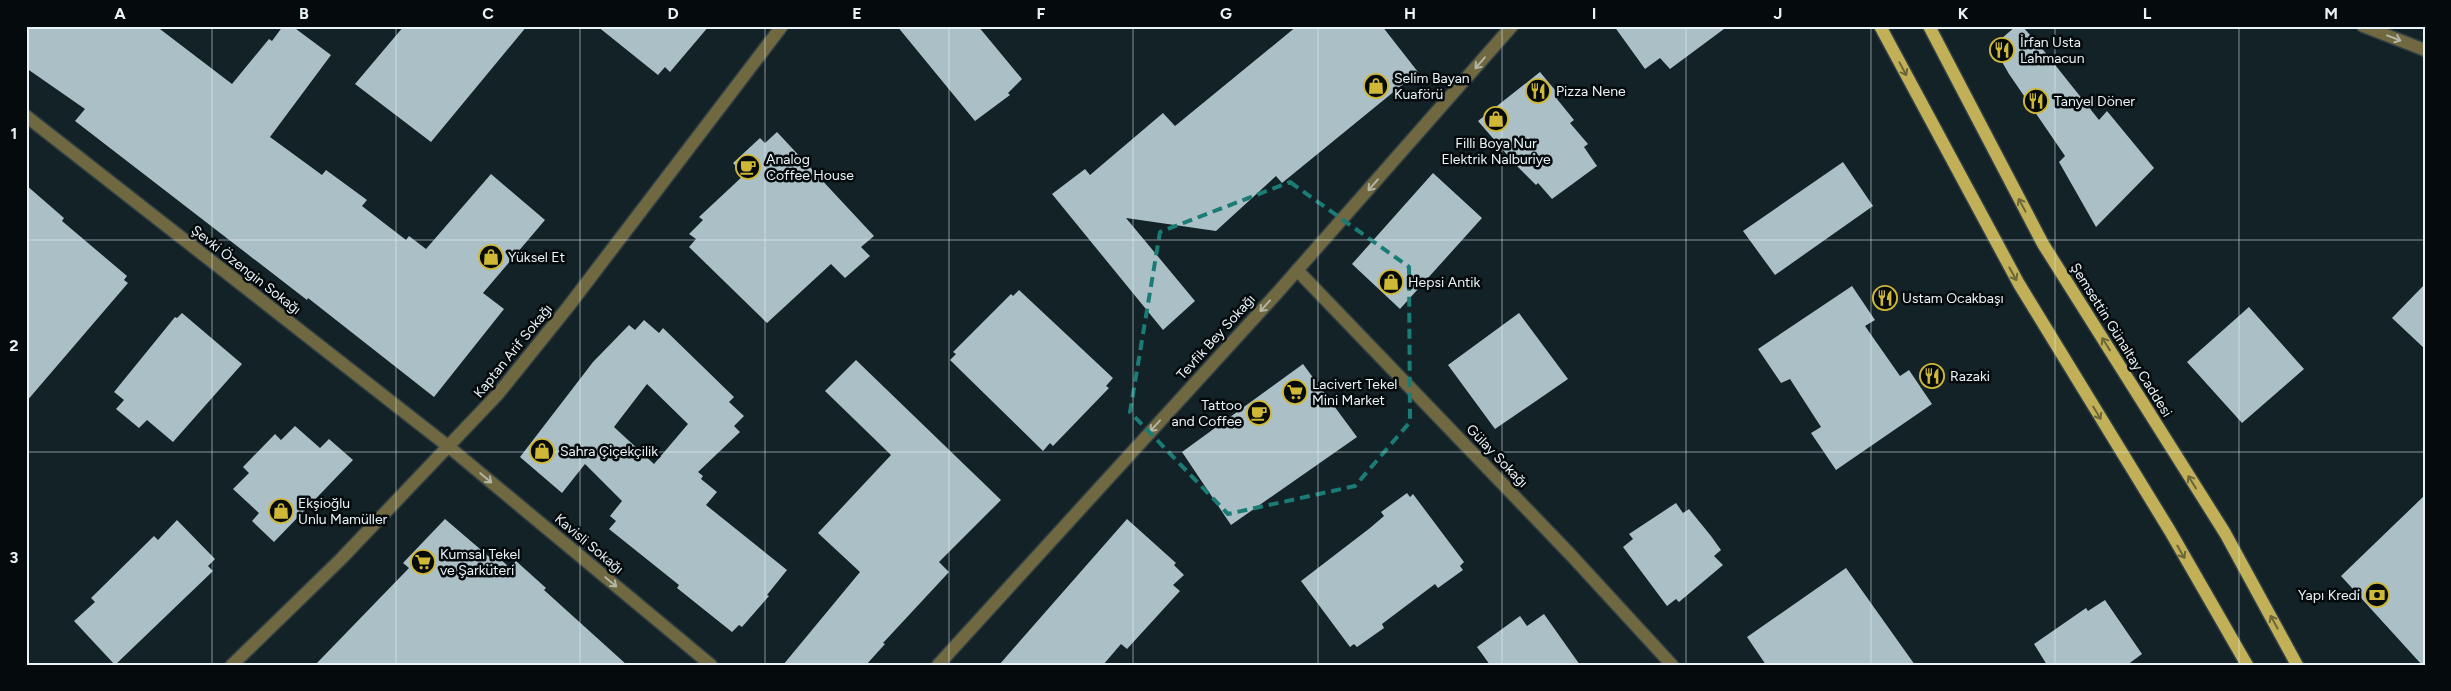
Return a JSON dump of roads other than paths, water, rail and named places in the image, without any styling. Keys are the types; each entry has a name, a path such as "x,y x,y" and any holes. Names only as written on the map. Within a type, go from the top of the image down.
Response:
{"main road":[{"path":"1880,26 2015,277 2170,531 2247,665"},
{"name":"Şemsettin Günaltay Caddesi","path":"1929,26 2043,244 2225,533 2297,665"}],"street":[{"name":"Kaptan Arif Sokağı","path":"232,665 341,559 498,394 782,26"},
{"name":"Tevfik Bey Sokağı","path":"938,665 1297,270 1512,26"},
{"path":"2363,26 2425,50"},
{"name":"Şevki Özengin Sokağı","path":"26,116 449,447"},
{"name":"Gülay Sokağı","path":"1297,270 1570,554 1672,665"},
{"name":"Kavisli Sokağı","path":"449,447 710,665"}],"place":[{"name":"İrfan Usta Lahmacun","path":"2002,50"},
{"name":"Selim Bayan Kuaförü","path":"1376,86"},
{"name":"Pizza Nene","path":"1538,91"},
{"name":"Tanyel Döner","path":"2036,101"},
{"name":"Filli Boya Nur Elektrik Nalburiye","path":"1496,119"},
{"name":"Analog Coffee House","path":"748,167"},
{"name":"Yüksel Et","path":"491,257"},
{"name":"Hepsi Antik","path":"1391,282"},
{"name":"Ustam Ocakbaşı","path":"1885,298"},
{"name":"Razaki","path":"1932,376"},
{"name":"Lacivert Tekel Mini Market","path":"1295,392"},
{"name":"Tattoo and Coffee","path":"1259,413"},
{"name":"Sahra Çiçekçilik","path":"542,451"},
{"name":"Ekşioğlu Unlu Mamüller","path":"281,511"},
{"name":"Kumsal Tekel ve Şarküteri","path":"423,562"},
{"name":"Yapı Kredi","path":"2377,595"}]}
